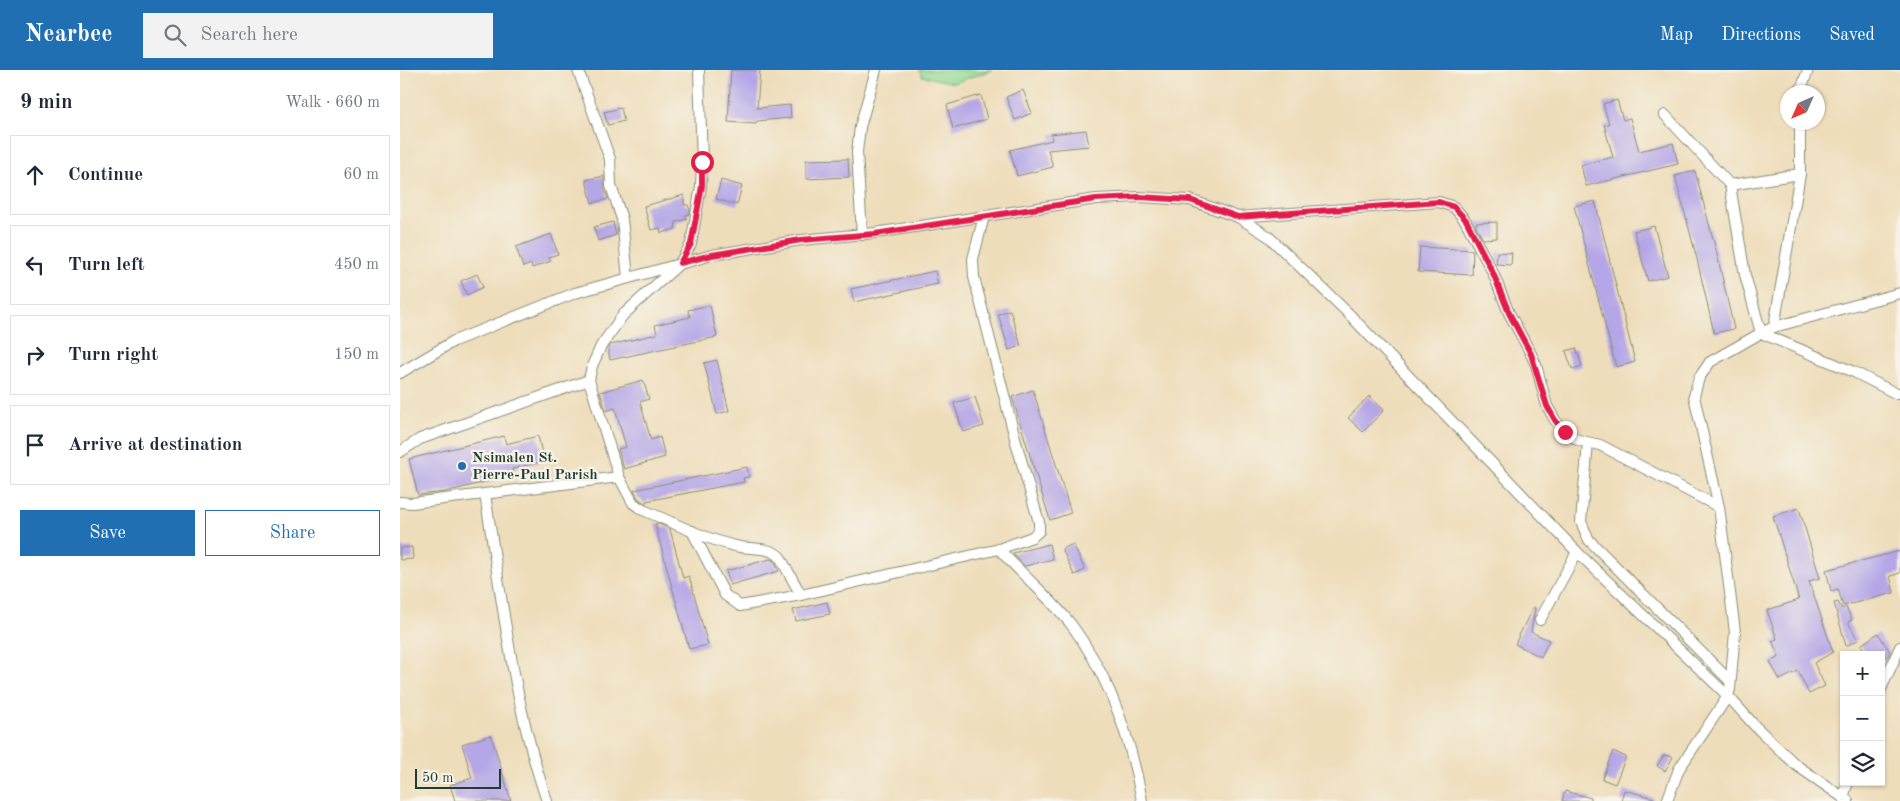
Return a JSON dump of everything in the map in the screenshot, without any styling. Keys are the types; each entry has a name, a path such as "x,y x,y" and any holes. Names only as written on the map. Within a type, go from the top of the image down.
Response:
{"street":[{"path":"578,70 610,159 611,186 622,219 628,278"},
{"path":"699,70 702,186 691,244 680,263 623,315 601,346 592,366 589,380 619,477 633,503 643,510 715,540 740,547 775,552 780,557 801,594"},
{"path":"862,234 857,152 862,120 876,70"},
{"path":"1803,85 1808,70"},
{"path":"1665,115 1709,165 1730,185 1745,275 1761,333"},
{"path":"1774,327 1800,174 1800,130"},
{"path":"1730,185 1800,174"},
{"path":"400,373 454,341 575,293 712,255 801,240 862,234 1096,199 1139,197 1190,200 1238,217 1268,236 1347,312 1577,552 1728,696 1796,765 1845,800 1847,786"},
{"path":"1238,217 1439,202 1454,207 1466,220 1493,273 1509,313 1536,365 1547,406 1565,432 1578,440 1600,445 1719,507"},
{"path":"692,531 725,595 740,606 999,549 1032,538 1039,531 1039,522 1017,446 974,277 973,259 984,216"},
{"path":"1667,801 1679,769 1728,696 1735,632 1719,507 1694,396 1699,378 1710,362 1774,327 1900,293"},
{"path":"1761,333 1854,372 1895,393 1900,393"},
{"path":"400,452 420,439 589,380"},
{"path":"1588,443 1581,522 1589,540 1730,681"},
{"path":"400,502 412,503 485,495 619,477"},
{"path":"485,495 516,683 535,766 547,801"},
{"path":"999,549 1073,627 1095,662 1116,706 1135,766 1142,801"},
{"path":"1540,620 1577,552"},
{"path":"1885,680 1900,647"}],"green space":[{"path":"919,70 992,70 954,83 922,76"}],"building":[{"path":"731,70 760,70 757,108 790,105 791,118 757,121 756,124 728,122"},
{"path":"1023,90 1032,113 1015,120 1006,97"},
{"path":"981,95 987,119 953,129 947,105"},
{"path":"1617,100 1623,120 1630,118 1639,151 1673,143 1678,164 1586,186 1581,165 1613,157 1604,125 1609,124 1603,104"},
{"path":"621,108 624,121 608,125 604,112"},
{"path":"1086,130 1089,146 1048,150 1053,167 1017,176 1010,150 1052,140 1051,134"},
{"path":"848,159 849,177 806,179 806,160"},
{"path":"1695,171 1734,329 1714,333 1675,176"},
{"path":"604,176 604,188 608,199 592,203 586,180"},
{"path":"721,180 742,186 737,205 716,199"},
{"path":"684,195 684,205 688,205 690,210 689,214 685,216 687,219 676,222 675,229 661,233 660,228 651,230 644,206"},
{"path":"1595,201 1635,362 1616,367 1574,206"},
{"path":"613,222 616,235 598,241 594,227"},
{"path":"1497,222 1497,238 1483,239 1476,227 1476,223"},
{"path":"1654,226 1668,276 1648,281 1634,231"},
{"path":"551,234 558,254 549,257 551,261 532,268 531,264 523,267 516,247"},
{"path":"1420,247 1473,250 1472,275 1418,272"},
{"path":"1497,252 1512,253 1511,265 1496,264"},
{"path":"935,271 938,284 854,302 851,289"},
{"path":"477,274 483,287 467,295 461,281"},
{"path":"710,305 717,337 610,360 608,349 610,345 657,334 655,325 690,317 688,310"},
{"path":"1010,310 1021,346 1009,350 998,314"},
{"path":"1576,348 1582,366 1572,369 1566,351"},
{"path":"717,360 729,411 717,414 704,363"},
{"path":"643,380 649,399 640,402 651,440 660,437 665,457 624,469 618,449 626,447 615,408 606,411 600,392"},
{"path":"1033,390 1071,513 1050,520 1012,397"},
{"path":"1369,396 1384,410 1363,432 1348,418"},
{"path":"975,397 984,426 963,432 954,403"},
{"path":"504,436 506,444 538,436 544,461 512,469 514,475 445,492 418,495 409,459"},
{"path":"747,467 749,477 743,478 744,482 646,501 646,504 638,498 634,490"},
{"path":"1799,508 1820,578 1809,581 1833,652 1814,663 1825,686 1809,694 1798,671 1780,680 1770,662 1779,657 1772,641 1777,639 1767,610 1799,600 1773,516"},
{"path":"657,523 670,529 683,578 689,576 708,645 689,649 655,524"},
{"path":"1049,544 1053,559 1025,566 1013,553"},
{"path":"1073,544 1085,570 1074,575 1062,549"},
{"path":"412,547 413,559 400,560 400,548"},
{"path":"1900,551 1900,573 1890,576 1894,593 1843,606 1838,589 1831,591 1826,570"},
{"path":"770,559 775,562 779,571 730,585 726,571"},
{"path":"827,602 830,614 796,621 793,610"},
{"path":"1838,602 1842,609 1846,607 1852,620 1848,622 1858,640 1846,646 1834,603"},
{"path":"1533,607 1535,608 1531,632 1549,640 1541,657 1515,644"},
{"path":"1878,633 1890,652 1885,658 1885,651 1865,651 1861,645"},
{"path":"491,735 511,801 455,801 450,785 472,778 462,744"},
{"path":"1613,751 1626,757 1615,784 1602,779"},
{"path":"1664,755 1673,757 1665,771 1657,766"},
{"path":"1624,790 1654,798 1653,801 1621,801"},
{"path":"1565,791 1591,798 1591,801 1562,801"}],"place":[{"name":"Nsimalen St. Pierre-Paul Parish","path":"462,466"}],"route":[{"path":"702,162 702,186 696,222 691,244 680,263 712,255 801,240 875,234 1096,199 1139,197 1190,200 1238,217 1439,202 1454,207 1466,220 1493,273 1509,313 1536,365 1547,406 1565,432"}]}
